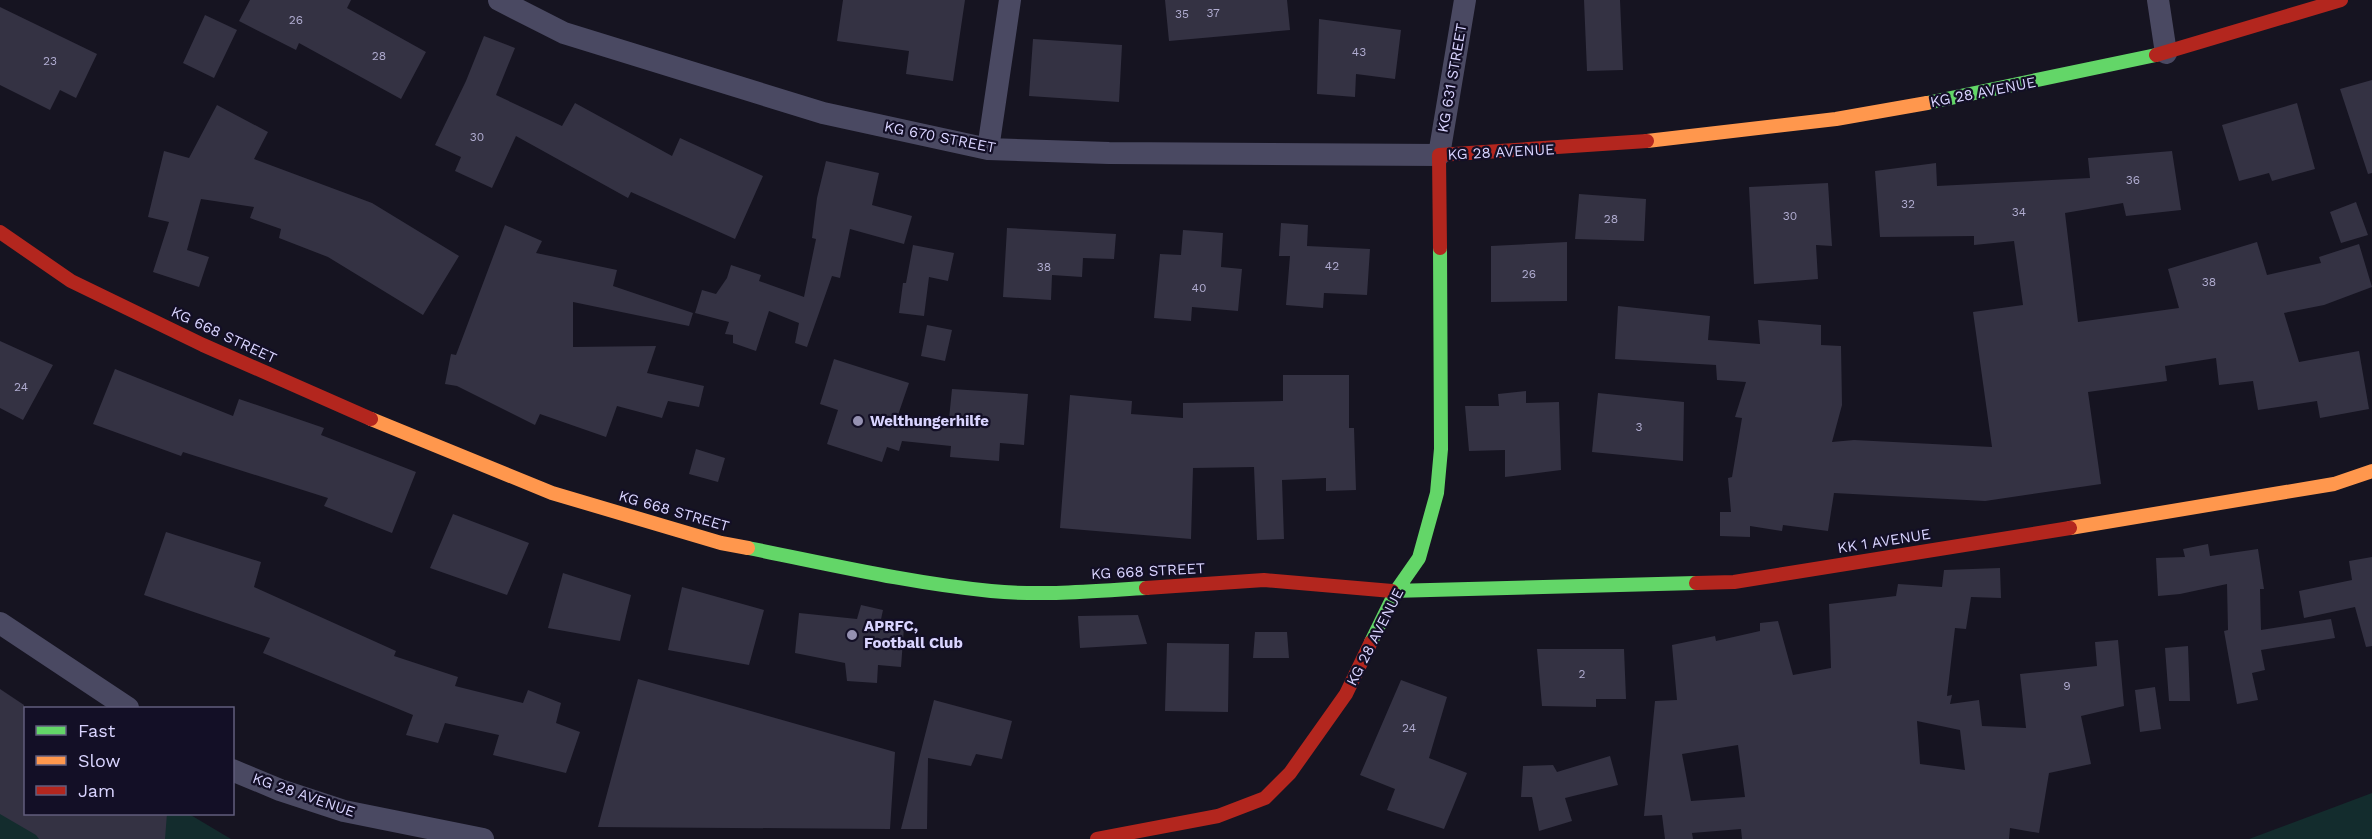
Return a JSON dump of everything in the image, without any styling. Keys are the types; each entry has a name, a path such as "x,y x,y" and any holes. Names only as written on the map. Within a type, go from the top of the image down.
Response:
{"street":[{"name":"KG 670 STREET","path":"499,0 564,33 823,113 988,149 1109,153 1439,155"},
{"path":"988,149 1010,0"},
{"name":"KG 631 STREET","path":"1439,155 1465,0"},
{"path":"2158,0 2166,53"},
{"name":"KG 28 AVENUE","path":"1096,839 1218,816 1265,798 1290,773 1346,694 1396,591 1419,558 1437,493 1441,449 1439,155 1685,139 1836,119 1970,96 2166,53 2341,0"},
{"name":"KG 668 STREET","path":"0,232 71,281 203,345 368,418 552,493 721,543 903,579 993,591 1099,591 1264,580 1396,591"},
{"name":"KK 1 AVENUE","path":"1396,591 1734,582 2334,484 2372,471"},
{"path":"0,623 126,707"},
{"name":"KG 28 AVENUE","path":"234,771 280,790 344,812 483,839"}],"green space":[{"path":"0,699 24,713 24,815 191,815 231,839 0,839"},
{"path":"2372,793 2372,839 2249,839"}],"building":[{"path":"250,0 351,0 347,8 426,52 401,99 299,43 296,50 239,21"},
{"path":"843,0 965,0 953,81 906,74 909,51 837,41"},
{"path":"1165,0 1287,0 1290,30 1169,41"},
{"path":"1584,0 1620,0 1623,70 1587,71"},
{"path":"0,7 97,54 76,98 60,90 50,110 0,85"},
{"path":"205,15 237,30 214,78 183,63"},
{"path":"1319,19 1401,30 1395,79 1356,74 1355,97 1317,94"},
{"path":"484,36 515,48 496,95 562,126 575,103 672,156 680,138 763,176 735,239 631,192 628,198 516,136 492,188 455,171 461,157 435,145 466,81"},
{"path":"1033,39 1122,45 1119,102 1029,96"},
{"path":"2372,80 2372,173 2368,174 2340,89"},
{"path":"2297,103 2315,169 2272,181 2269,173 2239,181 2222,125"},
{"path":"217,105 268,132 254,159 372,203 459,256 423,315 328,257 279,238 281,229 250,218 254,207 201,199 187,250 209,257 199,287 153,272 169,222 148,217 164,151 189,158"},
{"path":"2172,151 2181,210 2126,216 2123,203 2065,213 2078,322 2179,308 2168,269 2257,242 2267,275 2321,263 2319,257 2359,244 2372,287 2324,305 2284,313 2299,362 2359,351 2369,409 2320,418 2317,401 2258,410 2253,381 2219,385 2216,358 2165,366 2167,381 2088,392 2101,484 1985,501 1834,493 1828,531 1783,525 1782,531 1750,526 1750,537 1720,536 1720,512 1731,512 1728,478 1732,477 1742,418 1735,417 1746,382 1717,380 1716,365 1615,359 1618,306 1710,316 1708,340 1760,344 1758,320 1821,325 1821,345 1841,346 1842,405 1832,442 1854,440 1992,447 1973,312 2023,305 2014,241 1974,245 1974,236 1880,237 1875,171 1936,163 1937,186 2090,178 2088,158"},
{"path":"826,161 879,173 872,205 912,216 904,244 850,229 840,278 832,276 807,347 795,343 799,323 769,311 756,351 733,343 733,335 725,334 729,322 695,313 702,290 716,294 727,278 731,265 761,275 759,281 804,297 816,239 812,238 817,198"},
{"path":"1828,183 1832,246 1816,245 1818,279 1754,284 1749,187"},
{"path":"1579,194 1646,199 1644,241 1575,239"},
{"path":"2356,202 2368,235 2341,243 2330,212"},
{"path":"1281,223 1308,225 1307,246 1370,249 1367,295 1324,293 1323,308 1286,305 1290,256 1279,256"},
{"path":"505,225 542,241 536,253 617,270 613,286 693,313 689,326 573,302 573,347 656,346 647,373 704,386 699,407 668,401 662,418 617,406 606,437 540,414 535,425 457,386 445,384 451,354 456,355"},
{"path":"1007,228 1116,234 1114,259 1083,258 1082,277 1052,275 1051,300 1003,297"},
{"path":"1183,230 1223,233 1221,267 1242,269 1238,311 1192,307 1191,321 1154,318 1160,254 1181,255"},
{"path":"1567,242 1567,301 1491,302 1491,246"},
{"path":"913,245 954,253 948,281 929,277 924,316 899,313 903,283 906,283"},
{"path":"927,325 952,330 945,361 921,356"},
{"path":"0,341 53,365 23,420 0,408"},
{"path":"834,359 909,383 898,415 949,419 952,389 1028,394 1024,445 1000,443 999,461 950,457 951,446 902,441 899,451 887,447 882,462 827,444 838,410 820,404"},
{"path":"115,369 233,416 239,399 324,428 321,435 416,472 392,533 324,506 328,498 183,452 181,456 93,424"},
{"path":"1283,375 1349,375 1349,428 1354,428 1356,490 1326,491 1326,478 1282,480 1284,539 1257,540 1254,467 1193,468 1191,539 1060,528 1070,395 1132,401 1131,414 1183,418 1183,403 1283,401"},
{"path":"1526,391 1526,403 1559,402 1561,470 1505,477 1505,450 1469,451 1465,406 1499,406 1498,394"},
{"path":"1598,393 1684,402 1683,461 1592,452"},
{"path":"696,449 725,458 718,482 689,474"},
{"path":"453,514 529,543 507,595 430,568"},
{"path":"166,532 261,562 254,587 396,651 394,656 458,677 455,686 523,703 528,690 561,703 556,723 580,732 566,773 493,755 499,735 445,723 438,743 406,735 413,715 263,653 270,638 144,595"},
{"path":"2208,544 2210,556 2258,549 2264,589 2260,589 2261,630 2331,619 2335,638 2261,650 2265,670 2252,673 2258,700 2237,704 2224,631 2228,630 2227,584 2158,596 2156,558 2185,557 2183,549"},
{"path":"2372,557 2372,646 2366,647 2355,607 2304,618 2299,591 2352,580 2349,561"},
{"path":"2000,568 2001,598 1971,597 1966,629 1955,628 1947,696 1952,695 1950,704 1979,700 1982,726 2026,728 2020,674 2097,666 2095,642 2118,640 2124,706 2081,716 2091,764 2049,773 2039,833 2010,828 2009,839 1742,839 1741,829 1692,833 1693,839 1665,839 1662,815 1644,816 1655,701 1677,700 1672,645 1715,636 1716,641 1760,631 1760,623 1778,621 1793,675 1831,668 1829,604 1896,596 1898,584 1942,587 1944,570","holes":["1917,721 1960,730 1965,770 1920,764","1738,745 1745,797 1691,801 1682,754"]},
{"path":"563,573 631,595 620,641 548,628"},
{"path":"682,587 764,610 749,665 668,650"},
{"path":"861,605 883,610 880,624 904,627 901,667 878,665 877,683 847,681 845,663 795,653 799,613 857,619"},
{"path":"1138,615 1147,644 1080,648 1078,616"},
{"path":"1255,632 1287,632 1289,658 1253,658"},
{"path":"1167,643 1229,644 1228,712 1165,711"},
{"path":"2188,646 2190,701 2169,701 2165,648"},
{"path":"1537,649 1624,649 1626,699 1596,699 1596,707 1542,706"},
{"path":"638,679 895,752 890,829 598,827"},
{"path":"1401,680 1447,697 1429,758 1467,773 1444,829 1387,810 1395,789 1360,775"},
{"path":"2155,687 2161,729 2140,732 2135,690"},
{"path":"0,689 24,705 24,815 167,815 165,839 39,839 0,814"},
{"path":"934,700 1012,721 1002,759 976,754 971,766 928,758 927,829 901,829"},
{"path":"1610,756 1618,785 1565,798 1572,821 1539,831 1532,797 1521,797 1523,766 1553,765 1557,772"}],"traffic: fast":[{"path":"1927,103 2156,55"},
{"path":"1371,642 1396,591 1419,558 1437,493 1441,449 1440,248"},
{"path":"748,548 960,588 1049,593 1146,588"},
{"path":"1392,591 1696,583"}],"traffic: slow":[{"path":"1647,141 1836,119 1927,103"},
{"path":"371,419 552,493 721,543 748,548"},
{"path":"2070,528 2334,484 2372,471"}],"traffic: jam":[{"path":"2156,55 2341,0"},
{"path":"1440,248 1439,155 1647,141"},
{"path":"0,232 71,281 203,345 371,419"},
{"path":"1696,583 1734,582 2070,528"},
{"path":"1146,588 1264,580 1392,591"},
{"path":"1097,839 1218,816 1265,798 1290,773 1346,694 1371,642"}],"place":[{"name":"Welthungerhilfe","path":"858,421"},
{"name":"APRFC, Football Club","path":"852,635"}]}
